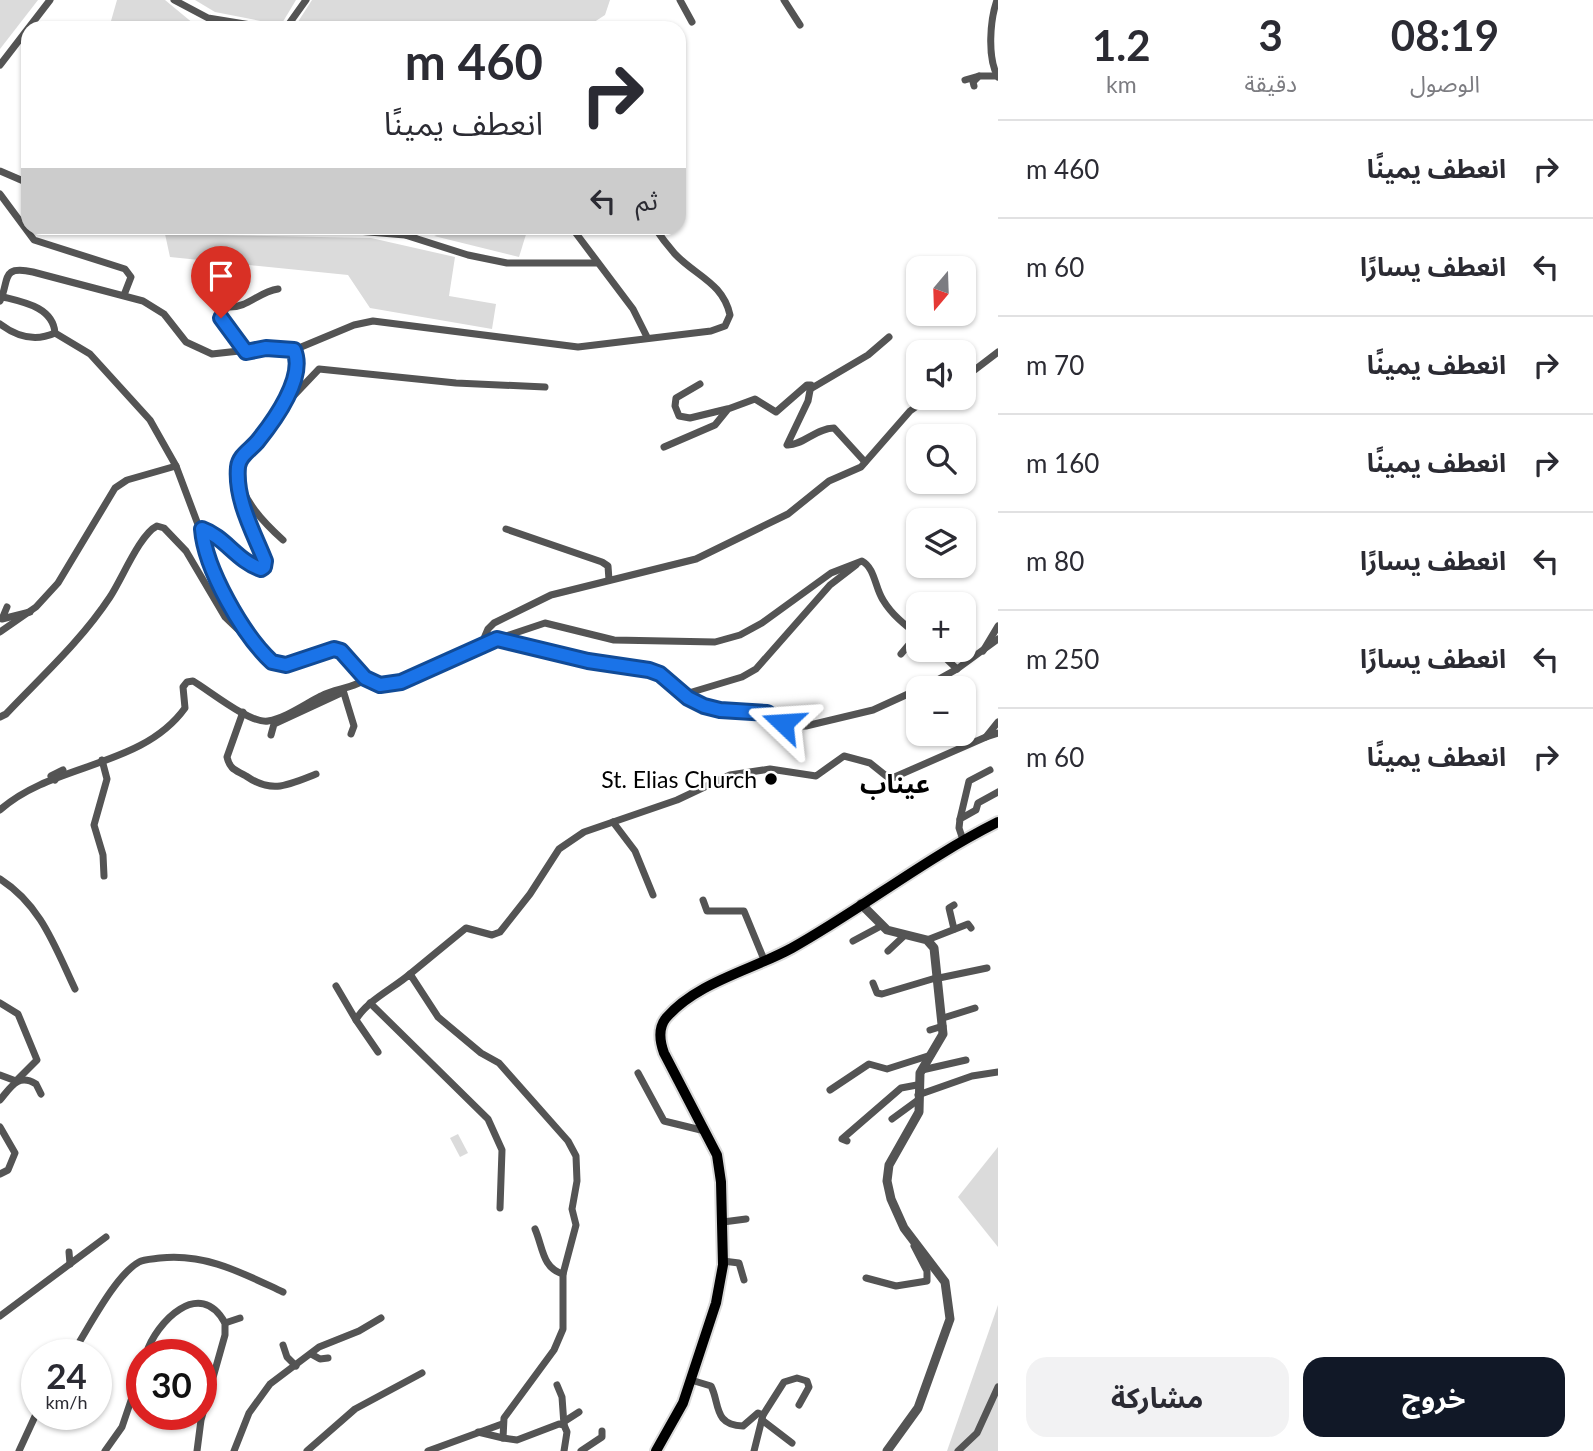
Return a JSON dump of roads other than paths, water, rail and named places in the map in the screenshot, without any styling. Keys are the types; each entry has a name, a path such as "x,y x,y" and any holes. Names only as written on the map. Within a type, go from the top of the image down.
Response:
{"main road":[{"path":"656,1451 677,1419 691,1380 720,1286 723,1261 720,1170 706,1131 664,1053 661,1028 665,1019 692,997 765,961 861,904 917,866 998,822"}],"street":[{"path":"34,21 50,0"},
{"path":"174,0 208,18 227,21"},
{"path":"291,21 306,0"},
{"path":"680,0 692,22"},
{"path":"784,0 800,25"},
{"path":"965,80 979,76 998,76 992,18 997,0"},
{"path":"0,65 21,38"},
{"path":"974,86 973,82 979,76"},
{"path":"0,171 21,180"},
{"path":"0,194 21,222"},
{"path":"30,235 34,240 125,269 131,276 124,295"},
{"path":"405,235 468,255 507,263 596,263"},
{"path":"577,235 633,309 647,337"},
{"path":"55,333 54,323 44,312 1,299 4,279 9,273 22,269 143,301 164,314 186,342 212,354 275,348 294,350 354,325 373,321 578,347 718,330 725,326 730,315 725,300 713,284 676,254 661,235"},
{"path":"246,352 225,325 222,313 228,307 245,307 266,292 278,289"},
{"path":"0,324 9,331 34,339 55,333 90,354 150,419 176,466 202,529 203,544 223,591 265,655"},
{"path":"865,462 834,428 821,429 795,445 787,445 812,388 868,355 889,337"},
{"path":"282,408 299,368 294,350"},
{"path":"976,369 998,352"},
{"path":"202,529 217,535 253,567 264,567 265,561 248,524 238,478 239,461 282,408 319,369 456,383 545,387"},
{"path":"681,417 675,408 676,398 700,384"},
{"path":"681,417 728,409 755,399 776,412 807,385 812,388"},
{"path":"664,447 715,425 728,409"},
{"path":"478,650 488,629 514,611 551,595 696,559 788,514 829,481 858,469 911,410"},
{"path":"681,417 693,411"},
{"path":"0,632 30,612 65,573 115,488 127,480 176,466"},
{"path":"238,478 256,512 283,540"},
{"path":"0,717 6,714 85,631 115,590 144,538 157,526 164,528 186,551 215,604 272,662 286,665 334,649 341,651 365,678 380,685 401,682 478,650 497,639 545,622 614,640 715,642 740,635 762,623 831,573 862,561"},
{"path":"506,529 602,562 608,566 609,580"},
{"path":"862,561 870,566 883,601 906,623"},
{"path":"682,695 742,677 756,669 830,585 862,561"},
{"path":"7,607 2,619 30,612"},
{"path":"983,652 998,626"},
{"path":"497,639 588,661 649,670 660,674 682,695 714,709 767,713 796,727 873,710 906,696"},
{"path":"944,676 983,652 998,639"},
{"path":"901,654 906,648"},
{"path":"950,662 957,669"},
{"path":"271,735 274,724 357,685 365,678"},
{"path":"0,810 55,780 147,741 174,721 185,708 183,687 187,682 193,681 257,721 269,721 337,687 344,690"},
{"path":"344,690 353,720 351,734"},
{"path":"243,712 227,757 234,771 270,789 280,788 316,774"},
{"path":"986,737 998,722"},
{"path":"356,1020 362,1008 391,990 466,928 492,935 500,932 565,844 584,832 677,800 730,775 771,769 816,776 844,756 870,764 890,779 998,733"},
{"path":"102,760 107,779 94,825 103,855 104,876"},
{"path":"55,780 51,776 63,770"},
{"path":"963,840 959,828 960,819 970,780 990,770"},
{"path":"960,819 976,810 978,803 998,792"},
{"path":"613,822 635,851 653,895"},
{"path":"1,881 24,897 41,918 75,989"},
{"path":"704,900 708,911 744,911 765,961"},
{"path":"861,904 881,926 927,940 968,924 971,928"},
{"path":"954,905 949,908 954,929"},
{"path":"853,941 881,926"},
{"path":"888,951 905,935"},
{"path":"866,1278 896,1286 927,1282 927,1271 891,1199 887,1181 894,1156 916,1121 922,1070 942,1039 939,977 934,948 927,940"},
{"path":"873,983 880,995 939,977 987,968"},
{"path":"410,974 438,1017 481,1053 499,1063 573,1149 577,1181 572,1209 576,1226 563,1274 561,1335 502,1424 503,1438"},
{"path":"336,986 378,1052"},
{"path":"0,1003 18,1014 37,1060 0,1100"},
{"path":"370,1003 488,1119 502,1150 500,1208"},
{"path":"930,1030 975,1008"},
{"path":"830,1090 869,1064 887,1069 931,1055"},
{"path":"922,1070 966,1060"},
{"path":"892,1119 918,1093 972,1076 998,1072"},
{"path":"638,1073 664,1121 706,1131"},
{"path":"0,1075 16,1081 29,1080 36,1084 41,1094"},
{"path":"847,1140 842,1139 875,1114 901,1088 918,1093"},
{"path":"0,1127 15,1153 8,1170 0,1174"},
{"path":"723,1223 746,1219"},
{"path":"535,1229 544,1260 549,1267 563,1274"},
{"path":"887,1451 918,1408 950,1319 945,1282 909,1236"},
{"path":"0,1316 106,1237"},
{"path":"69,1252 70,1264"},
{"path":"82,1339 119,1283 138,1262 179,1256 197,1257 226,1266 283,1292"},
{"path":"723,1261 739,1264 744,1280"},
{"path":"154,1339 163,1321 186,1306 197,1304 210,1308 225,1324 225,1335 201,1420 197,1451"},
{"path":"225,1324 240,1318"},
{"path":"234,1451 258,1397 270,1384 311,1354 380,1318"},
{"path":"283,1345 287,1357 296,1366"},
{"path":"311,1354 320,1359 328,1358"},
{"path":"307,1451 355,1409 422,1373"},
{"path":"754,1451 763,1417 789,1378 807,1381 809,1387 799,1405"},
{"path":"691,1380 711,1386 717,1412 733,1424 743,1426 758,1413 792,1443"},
{"path":"556,1385 561,1390 567,1433 564,1451"},
{"path":"958,1451 976,1433 998,1387"},
{"path":"478,1432 517,1440 564,1423 579,1412"},
{"path":"105,1451 122,1427 126,1415"},
{"path":"428,1451 502,1424"},
{"path":"19,1451 29,1430"},
{"path":"581,1451 602,1437 602,1431"}],"place":[{"name":"St. Elias Church","path":"771,779"}],"district":[{"name":"عيناب","path":"895,783"}]}
